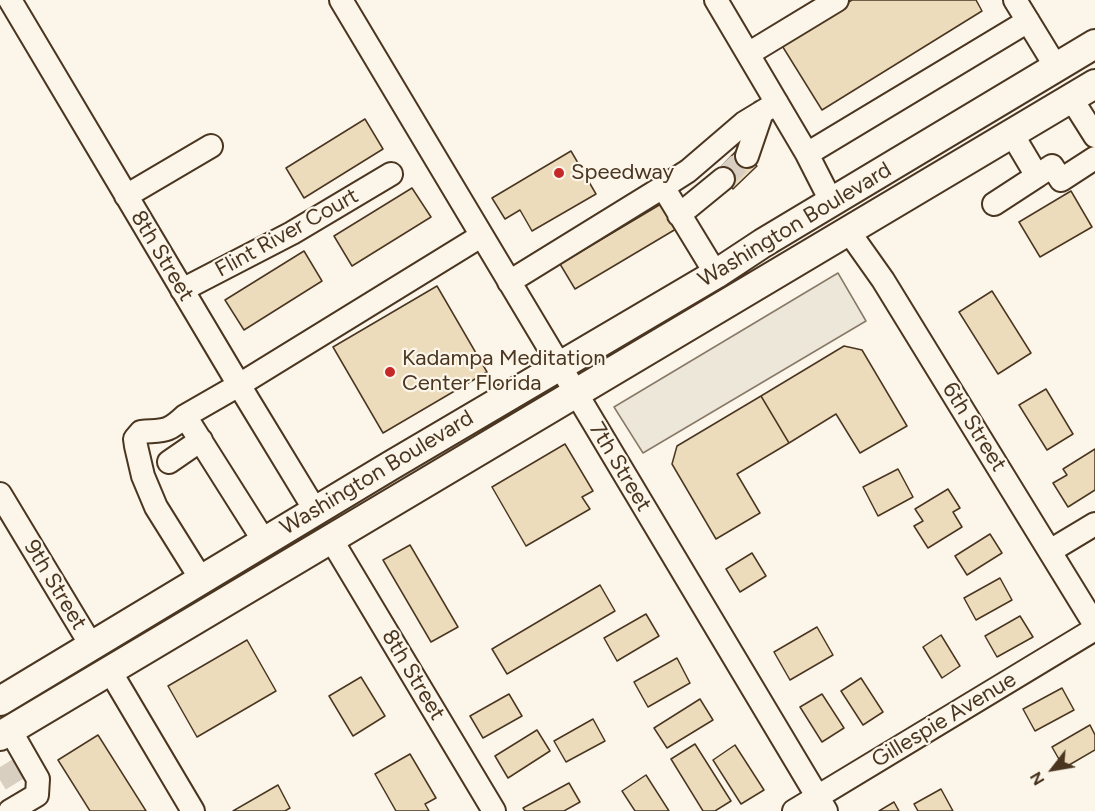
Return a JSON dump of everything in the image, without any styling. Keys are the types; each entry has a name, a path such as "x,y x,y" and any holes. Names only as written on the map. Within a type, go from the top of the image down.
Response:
{"main road":[{"name":"Washington Boulevard","path":"0,701 315,510 716,274 763,243 1095,44"},
{"path":"895,204 904,183 911,177 1044,95 1054,82 1056,67"},
{"name":"Washington Boulevard","path":"5,733 1083,91"}],"street":[{"name":"8th Street","path":"10,0 315,510"},
{"name":"7th Street","path":"340,0 822,804"},
{"path":"748,54 837,0"},
{"path":"1015,0 1056,67"},
{"path":"724,3 770,108 807,154 832,202"},
{"path":"807,154 1028,21"},
{"path":"1083,91 1095,136"},
{"path":"747,156 770,108"},
{"path":"509,282 663,188 688,171 744,123 770,108"},
{"path":"1012,134 1037,176"},
{"path":"126,196 211,146"},
{"path":"994,204 1052,166 1061,180 1095,158"},
{"name":"Flint River Court","path":"182,290 292,233 391,174"},
{"path":"679,214 723,179"},
{"path":"663,188 716,274"},
{"name":"6th Street","path":"849,232 883,280 1095,627"},
{"path":"201,579 156,507 143,477 135,440 141,432 162,432 175,425 185,416 481,236"},
{"path":"185,416 264,541"},
{"path":"169,462 201,440"},
{"name":"9th Street","path":"3,506 91,645"},
{"path":"1050,551 1095,524"},
{"name":"8th Street","path":"332,539 494,811"},
{"name":"Gillespie Avenue","path":"794,811 822,804 1095,627"},
{"path":"110,671 193,811"},
{"path":"5,733 23,766 38,779 37,795 10,811"}],"shaded area":[{"path":"838,273 866,321 643,453 614,407"}],"building":[{"path":"852,0 976,0 982,11 822,110 781,44"},
{"path":"365,119 383,149 304,198 286,168"},
{"path":"739,148 757,166 733,189 716,172"},
{"name":"Speedway","path":"571,151 596,194 532,231 520,210 505,219 492,198"},
{"path":"412,188 431,217 352,266 334,236"},
{"path":"1071,191 1092,227 1040,257 1019,222"},
{"name":"Speedway","path":"661,204 676,229 575,289 560,264"},
{"path":"304,251 322,281 244,330 225,300"},
{"path":"437,286 487,372 383,433 333,347"},
{"path":"992,291 1031,353 998,374 959,312"},
{"path":"844,346 862,350 907,426 860,453 836,414 789,443 761,396"},
{"path":"1046,389 1073,434 1047,450 1019,405"},
{"path":"761,396 789,443 737,474 760,513 716,539 672,464 677,446"},
{"path":"565,444 593,491 582,497 590,509 526,546 492,487"},
{"path":"1095,449 1095,490 1068,507 1053,483 1067,475 1063,469"},
{"path":"898,469 913,497 878,516 863,487"},
{"path":"948,489 960,508 953,512 962,527 928,548 914,526 923,521 915,509"},
{"path":"990,534 1002,553 967,575 955,556"},
{"path":"410,545 458,627 431,642 383,560"},
{"path":"752,553 766,576 740,592 726,569"},
{"path":"1000,578 1012,600 976,620 964,598"},
{"path":"600,585 615,611 507,674 492,649"},
{"path":"646,614 659,636 617,661 604,638"},
{"path":"1020,616 1033,637 997,657 985,636"},
{"path":"817,627 833,655 790,680 774,652"},
{"path":"941,635 960,666 942,678 923,647"},
{"path":"247,640 276,691 197,737 168,686"},
{"path":"677,658 690,683 648,707 634,682"},
{"path":"361,677 385,716 353,736 329,696"},
{"path":"861,678 883,712 863,725 841,691"},
{"path":"1062,688 1074,710 1035,731 1023,709"},
{"path":"509,694 522,716 483,738 470,716"},
{"path":"822,694 844,728 822,742 800,707"},
{"path":"700,699 713,720 667,748 654,728"},
{"path":"593,719 605,741 566,762 554,741"},
{"path":"1090,725 1095,735 1095,750 1064,768 1052,747"},
{"path":"537,730 550,751 508,778 495,756"},
{"path":"98,735 146,811 90,811 58,760"},
{"path":"695,744 731,801 715,811 703,811 671,759"},
{"path":"735,745 764,790 741,804 713,760"},
{"path":"410,754 436,798 425,804 429,811 396,811 375,774"},
{"path":"646,775 669,811 635,811 622,791"},
{"path":"569,783 580,802 564,811 525,811 523,808"},
{"path":"278,785 290,808 285,811 233,811"},
{"path":"941,789 953,811 918,811 914,804"},
{"path":"894,802 899,811 879,811"}],"tunnel":[{"path":"723,179 747,156"},
{"path":"0,780 18,769"}],"place":[{"name":"Speedway","path":"559,173"},
{"name":"Kadampa Meditation Center Florida","path":"390,372"}]}
